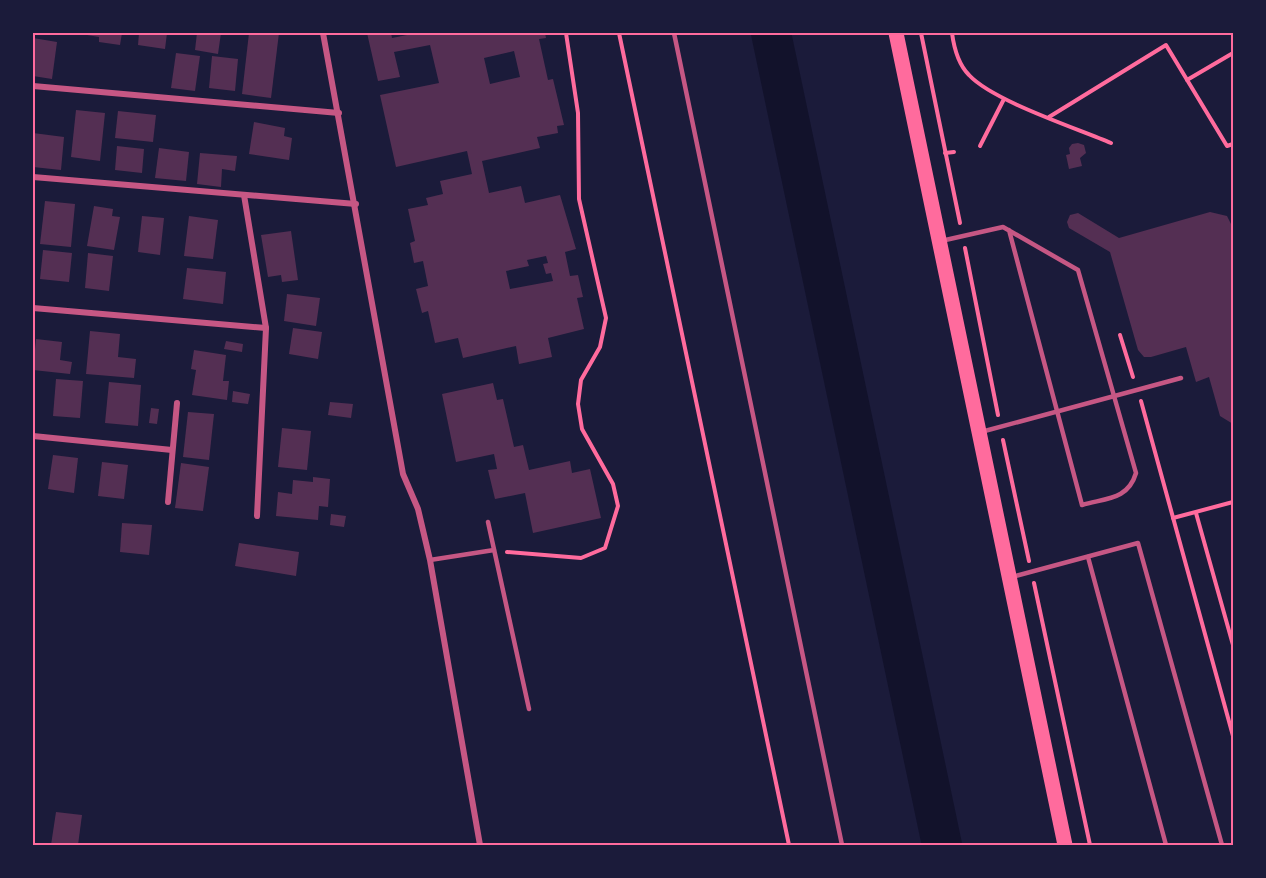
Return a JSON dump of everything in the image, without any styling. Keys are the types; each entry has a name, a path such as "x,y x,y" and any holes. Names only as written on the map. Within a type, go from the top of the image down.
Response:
{"main road":[{"path":"896,33 981,432 1065,845"}],"street":[{"path":"323,33 356,204 403,474 418,509 430,560 480,845"},
{"path":"33,86 339,113"},
{"path":"33,177 356,204"},
{"path":"244,195 266,328 257,516"},
{"path":"33,308 266,328"},
{"path":"168,502 177,403"},
{"path":"33,436 172,450"}],"lane":[{"path":"674,33 842,845"},
{"path":"941,241 1003,226 1078,270 1136,473 1132,484 1124,494 1082,504 1009,230"},
{"path":"981,432 1138,392 1181,378"},
{"path":"488,522 529,709"},
{"path":"1011,578 1138,543 1222,845"},
{"path":"430,560 494,550"},
{"path":"1088,557 1166,845"}],"path":[{"path":"494,550 581,558 605,548 615,524 618,506 613,484 582,429 578,404 580,380 600,347 606,318 579,199 578,113 566,33"},
{"path":"619,33 789,845"},
{"path":"952,33 955,50 969,75 1004,99 1111,143"},
{"path":"1049,117 1166,45 1227,146 1233,144"},
{"path":"1187,80 1233,53"},
{"path":"980,146 1004,99"},
{"path":"945,153 954,152"},
{"path":"1120,335 1138,392 1233,736"},
{"path":"1173,518 1233,502"},
{"path":"1196,513 1233,645"}],"building":[{"path":"87,33 122,33 120,45 99,42 99,37 87,35"},
{"path":"139,33 167,33 165,49 138,45"},
{"path":"197,33 221,33 218,54 195,50"},
{"path":"249,33 279,33 271,98 242,94"},
{"path":"367,33 391,33 392,38 417,33 545,33 546,38 539,39 548,80 553,79 564,125 557,126 558,133 537,137 540,148 482,161 489,193 521,186 525,203 560,195 576,249 565,252 570,276 578,275 583,297 577,298 584,329 548,338 552,357 519,364 516,346 463,358 458,338 435,343 428,311 422,313 416,289 428,286 423,261 414,263 410,243 415,241 408,209 428,205 426,198 443,194 440,181 472,174 467,151 396,167 380,95 439,83 430,45 394,52 400,77 378,81","holes":["514,51 520,77 490,84 484,58","546,256 548,263 543,264 546,274 551,273 553,281 510,289 506,271 529,266 527,260"]},
{"path":"33,38 57,42 52,79 33,76"},
{"path":"176,53 200,56 195,91 171,88"},
{"path":"212,56 238,59 235,91 209,88"},
{"path":"76,110 105,113 100,161 71,157"},
{"path":"118,111 156,115 153,142 115,138"},
{"path":"254,122 285,128 284,136 292,138 289,160 249,154"},
{"path":"33,133 64,137 61,170 33,167"},
{"path":"1072,144 1084,145 1086,153 1080,158 1082,166 1069,169 1066,155 1070,154 1069,148"},
{"path":"117,146 144,149 142,173 115,170"},
{"path":"159,148 189,152 186,181 155,178"},
{"path":"200,153 237,156 235,171 222,169 221,187 197,184"},
{"path":"45,201 75,204 71,247 40,244"},
{"path":"94,206 113,209 112,216 120,217 114,250 87,246"},
{"path":"1210,212 1227,216 1233,228 1233,424 1220,416 1209,377 1196,382 1186,347 1151,357 1144,357 1138,350 1110,252 1069,228 1067,222 1070,215 1078,213 1119,238"},
{"path":"142,216 164,218 160,255 138,252"},
{"path":"189,216 218,220 213,259 184,256"},
{"path":"291,231 298,280 282,282 281,275 268,277 261,235"},
{"path":"43,250 72,253 69,282 40,279"},
{"path":"88,253 113,256 109,291 85,288"},
{"path":"187,268 226,272 223,304 183,299"},
{"path":"287,294 320,298 316,326 284,321"},
{"path":"293,328 322,332 318,359 289,354"},
{"path":"90,331 120,334 118,357 136,359 134,378 86,374"},
{"path":"36,339 62,342 60,360 72,362 70,374 33,370"},
{"path":"226,341 243,344 242,352 224,349"},
{"path":"194,350 226,355 223,381 229,381 227,400 192,395 196,370 191,369"},
{"path":"56,379 83,381 80,418 53,416"},
{"path":"109,382 141,385 138,426 105,423"},
{"path":"493,383 497,400 503,399 514,447 523,445 529,470 570,461 572,473 590,469 601,518 533,533 525,493 495,499 488,470 497,469 494,454 456,462 442,394"},
{"path":"233,391 250,394 248,404 232,402"},
{"path":"330,402 353,404 351,418 328,415"},
{"path":"151,408 159,409 157,424 149,423"},
{"path":"188,412 214,414 209,460 183,457"},
{"path":"282,428 311,431 307,470 278,467"},
{"path":"53,455 78,458 74,493 48,489"},
{"path":"102,462 128,465 124,499 98,496"},
{"path":"181,463 209,467 203,511 175,508"},
{"path":"313,477 330,479 328,507 319,506 318,520 276,516 278,492 292,494 293,480 313,482"},
{"path":"331,514 346,516 344,527 330,525"},
{"path":"122,523 152,525 149,555 120,552"},
{"path":"239,543 299,552 296,576 235,566"},
{"path":"56,812 82,815 78,845 51,845"}],"waterway":[{"path":"771,33 942,845"}]}
